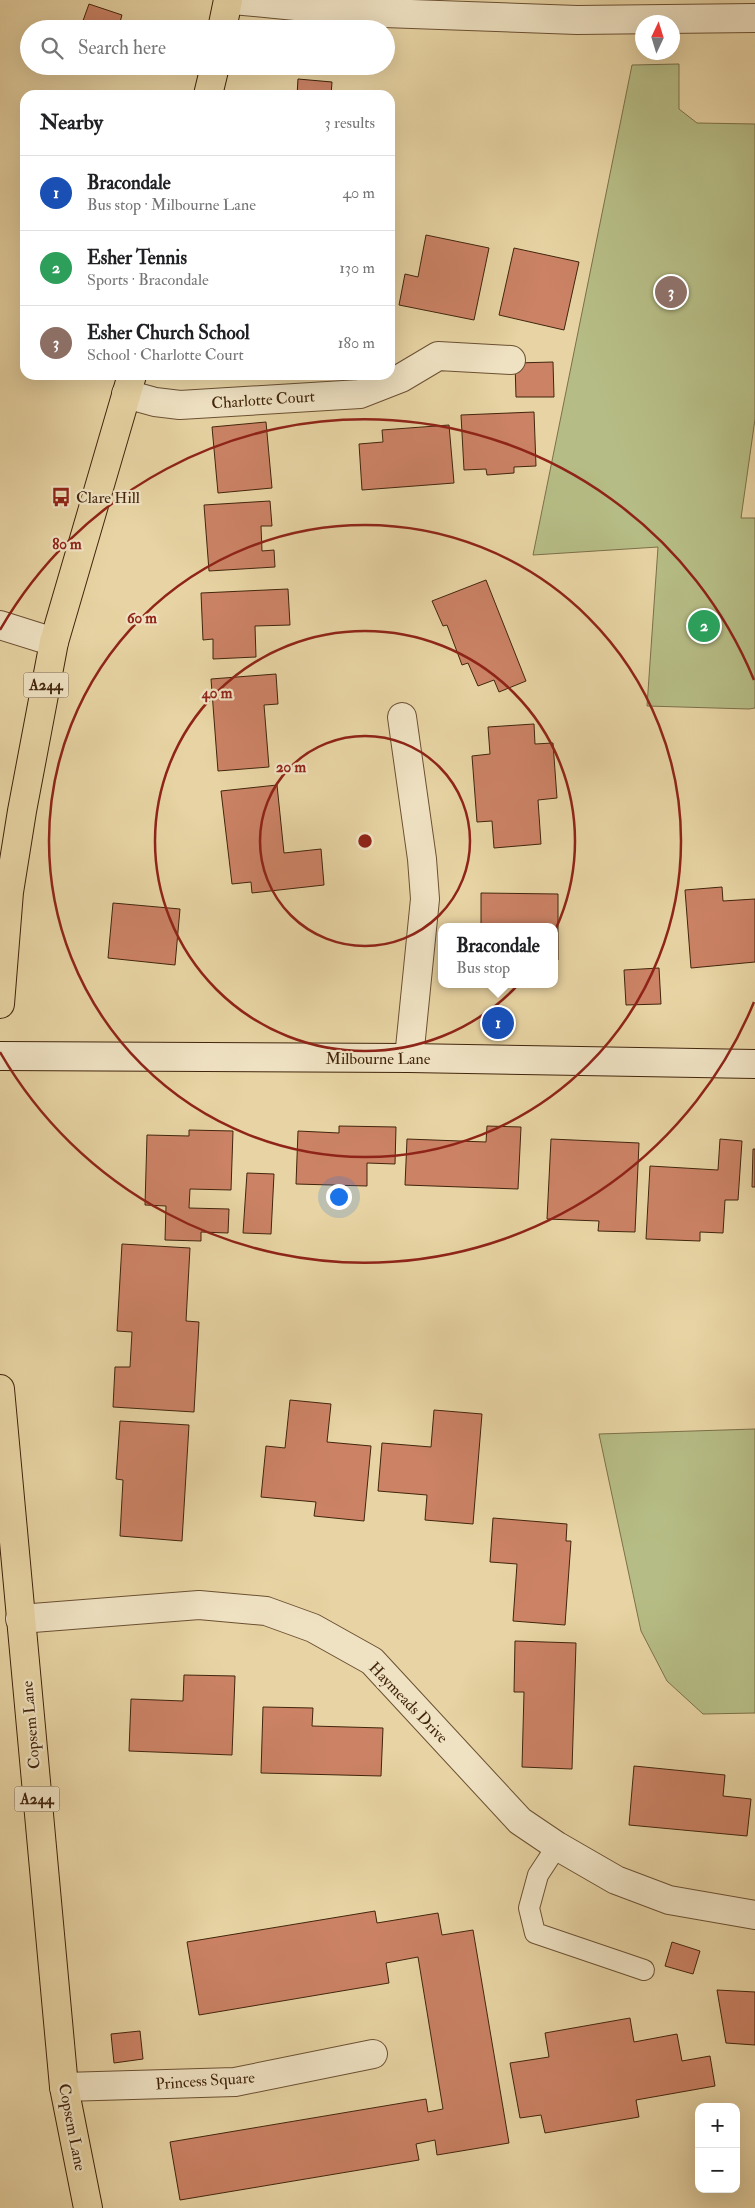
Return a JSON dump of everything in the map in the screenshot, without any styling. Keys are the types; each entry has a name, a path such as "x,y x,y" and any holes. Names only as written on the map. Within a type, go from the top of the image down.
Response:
{"main road":[{"path":"224,20 228,0"},
{"path":"209,90 213,75"},
{"name":"A244","path":"0,1004 2,958 22,811 54,642 129,384"},
{"name":"Copsem Lane","path":"0,1389 64,2088 88,2208"}],"street":[{"path":"233,0 577,20 755,18"},
{"name":"Charlotte Court","path":"129,384 155,402 180,405 360,394 401,378 438,356 511,360"},
{"path":"0,625 54,642"},
{"path":"402,717 422,859 425,899 409,1058"},
{"name":"Milbourne Lane","path":"0,1056 409,1058 755,1064"},
{"name":"Haymeads Drive","path":"20,1619 199,1604 266,1611 313,1628 372,1661 520,1821 557,1846 616,1880 669,1900 755,1915"},
{"name":"Princess Square","path":"64,2088 235,2082 373,2054"}],"lane":[{"path":"557,1846 538,1875 529,1908 535,1933 644,1970"}],"green space":[{"path":"679,64 679,109 697,123 755,124 755,419 741,518 755,518 755,708 749,709 647,706 658,547 533,555 632,65"},
{"path":"755,1429 755,1713 703,1714 667,1681 641,1631 599,1434"}],"building":[{"path":"89,4 122,15 121,20 83,20"},
{"path":"298,79 332,82 331,90 297,90"},
{"path":"426,235 489,248 474,320 399,305 405,274 418,277"},
{"path":"514,248 579,262 564,330 499,315"},
{"path":"553,362 554,397 516,397 515,363"},
{"path":"534,412 536,466 514,467 514,473 487,475 486,469 464,470 461,415"},
{"path":"266,422 272,488 218,493 212,427"},
{"path":"449,425 454,483 362,490 359,444 383,442 382,430"},
{"path":"270,501 272,526 261,526 262,551 274,550 275,567 209,571 204,505"},
{"path":"486,580 526,681 499,692 494,680 478,686 468,663 462,665 447,625 443,626 432,601"},
{"path":"288,589 290,625 255,626 256,657 213,659 213,639 203,640 201,593"},
{"path":"276,674 278,704 264,705 269,767 218,771 211,679"},
{"path":"534,724 535,744 553,743 557,798 538,800 541,844 494,848 492,821 477,822 472,756 490,754 488,727"},
{"path":"277,785 284,853 321,849 324,885 252,893 251,882 232,884 221,791"},
{"path":"722,887 723,901 755,899 755,962 691,968 685,890"},
{"path":"481,893 558,894 558,923 481,923"},
{"path":"113,903 180,909 175,965 108,958"},
{"path":"659,968 661,1004 626,1005 624,970"},
{"path":"339,1126 396,1127 395,1164 367,1163 367,1186 296,1184 298,1131 339,1133"},
{"path":"487,1126 521,1127 518,1189 405,1185 407,1139 486,1142"},
{"path":"189,1130 233,1131 231,1190 190,1189 189,1208 229,1209 228,1233 201,1232 201,1241 165,1240 166,1206 145,1205 147,1135 189,1136"},
{"path":"551,1139 639,1143 635,1232 598,1231 599,1221 547,1219"},
{"path":"720,1139 742,1141 738,1200 725,1200 723,1233 700,1232 700,1241 646,1239 650,1166 718,1170"},
{"path":"753,1149 755,1149 755,1187 752,1187"},
{"path":"247,1173 274,1174 271,1234 243,1233"},
{"path":"122,1244 190,1248 186,1321 199,1322 194,1412 113,1407 115,1367 130,1367 132,1332 117,1331"},
{"path":"290,1400 331,1404 327,1442 371,1446 364,1521 314,1516 316,1502 261,1497 266,1446 285,1448"},
{"path":"434,1410 482,1414 473,1524 425,1520 427,1495 378,1491 382,1443 431,1447"},
{"path":"120,1421 189,1425 182,1541 120,1536 123,1480 116,1479"},
{"path":"493,1518 567,1524 566,1541 571,1541 565,1625 513,1621 517,1564 490,1562"},
{"path":"515,1641 576,1643 572,1769 522,1767 524,1692 514,1692"},
{"path":"184,1675 235,1676 232,1755 129,1751 131,1699 183,1701"},
{"path":"263,1707 313,1708 312,1726 383,1728 381,1776 261,1773"},
{"path":"634,1766 725,1775 723,1796 751,1799 747,1836 629,1825"},
{"path":"375,1911 377,1923 438,1913 442,1935 473,1930 509,2143 437,2155 435,2140 416,2144 419,2160 180,2200 170,2142 426,2099 428,2112 443,2109 418,1957 386,1963 389,1983 199,2015 187,1942"},
{"path":"672,1942 700,1951 693,1974 665,1966"},
{"path":"717,1990 755,1992 755,2045 726,2043"},
{"path":"630,2018 634,2042 677,2034 682,2061 710,2056 715,2086 636,2100 639,2117 545,2133 541,2115 520,2118 510,2063 549,2057 545,2033"},
{"path":"140,2031 143,2059 114,2063 111,2034"}],"place":[{"name":"Esher Church School","path":"671,292"},
{"name":"Clare Hill","path":"61,497"},
{"name":"Esher Tennis","path":"704,626"},
{"name":"Bracondale","path":"498,1023"}]}
